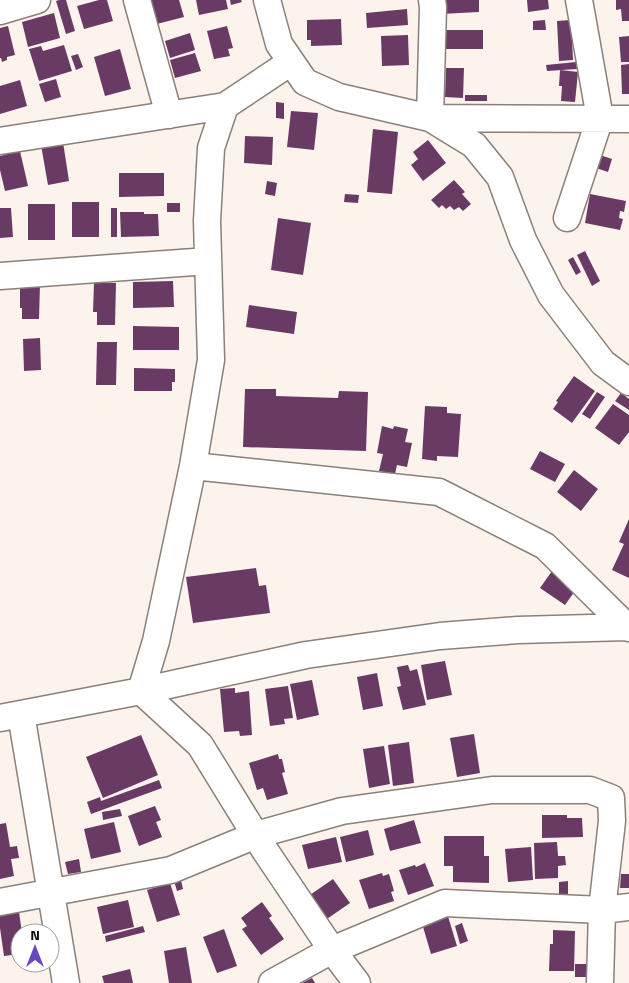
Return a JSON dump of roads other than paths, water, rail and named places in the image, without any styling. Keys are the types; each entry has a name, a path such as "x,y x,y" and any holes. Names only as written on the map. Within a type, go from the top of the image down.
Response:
{"street":[{"path":"0,11 37,0"},
{"path":"138,0 169,115"},
{"path":"267,0 279,44 305,82 339,97 430,118 629,119"},
{"path":"430,118 432,0"},
{"path":"567,218 600,118 579,0"},
{"path":"0,141 225,106 292,62"},
{"path":"141,691 156,641 194,466 211,360 207,221 211,148 225,106"},
{"path":"430,118 474,145 500,177 523,240 551,295 603,363 629,382"},
{"path":"0,276 208,261"},
{"path":"194,466 439,492 545,546 628,628"},
{"path":"66,983 50,892 10,716 141,691 306,655 440,636 518,630 628,628"},
{"path":"141,691 200,745 256,835 332,950 357,983"},
{"path":"0,902 171,870 256,835 342,811 492,790 590,790 611,798 612,821 602,910 600,983"},
{"path":"272,983 332,950 445,903 602,910 629,906"}]}
